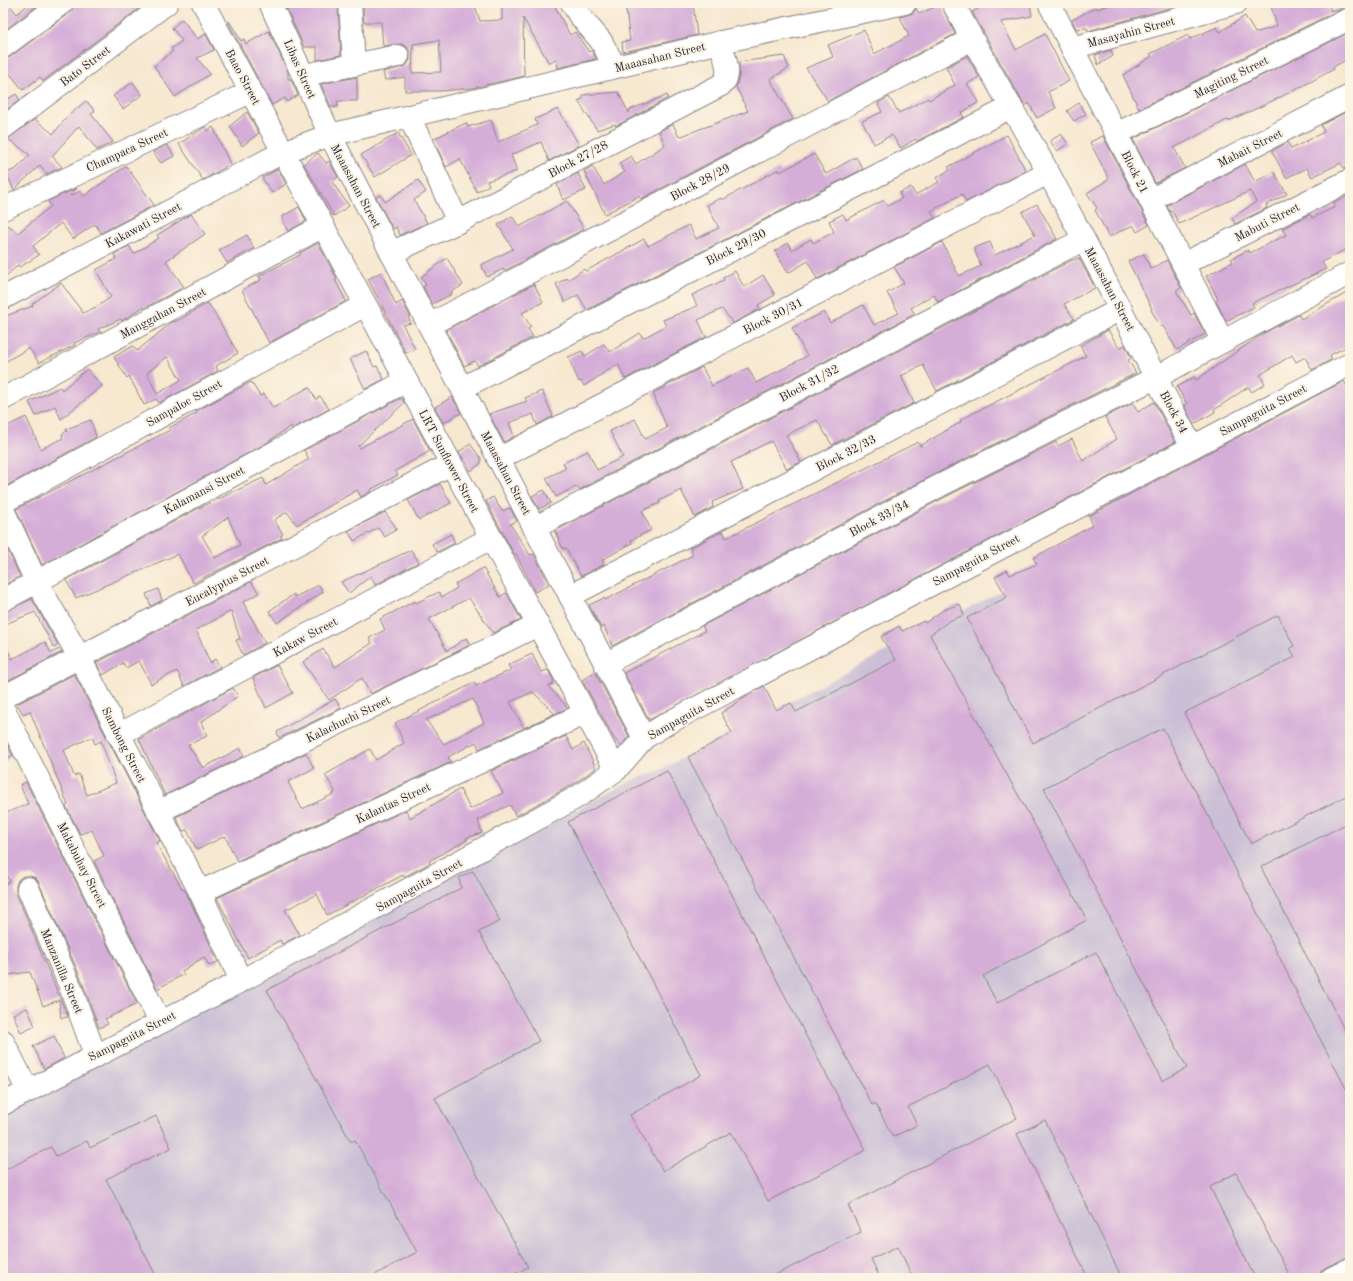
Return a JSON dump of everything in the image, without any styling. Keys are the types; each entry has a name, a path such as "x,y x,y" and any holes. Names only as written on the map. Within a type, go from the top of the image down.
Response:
{"street":[{"path":"3,47 62,3"},
{"name":"Bato Street","path":"3,128 167,3"},
{"name":"Baao Street","path":"203,3 283,152"},
{"name":"Libas Street","path":"270,3 330,135"},
{"path":"350,3 354,65"},
{"path":"572,3 579,15 601,41 615,67"},
{"name":"Maaasahan Street","path":"644,738 330,135 721,42 905,3"},
{"name":"Block 21","path":"1049,3 1222,340"},
{"name":"Masayahin Street","path":"1072,48 1236,3"},
{"name":"Maaasahan Street","path":"955,6 972,39 1048,173 1156,378"},
{"name":"Magiting Street","path":"1116,134 1346,17"},
{"name":"Block 28/29","path":"429,324 972,39"},
{"name":"Block 27/28","path":"391,253 458,222 721,85 726,81 728,75 721,42"},
{"path":"304,75 398,56"},
{"name":"Champaca Street","path":"3,208 250,92"},
{"name":"Mabait Street","path":"1150,200 1350,96"},
{"name":"Block 29/30","path":"462,388 1011,107"},
{"path":"409,116 458,222"},
{"name":"Kakawati Street","path":"3,298 283,152 330,135"},
{"name":"LRT Sunflower Street","path":"283,152 616,770"},
{"name":"Block 30/31","path":"498,459 1048,173"},
{"name":"Mabuti Street","path":"1183,264 1350,180"},
{"name":"Manggahan Street","path":"3,399 323,226"},
{"name":"Block 31/32","path":"534,528 1060,251 1084,240"},
{"path":"1156,378 1222,340 1350,273"},
{"name":"Sampaloc Street","path":"3,502 365,305"},
{"name":"Block 32/33","path":"570,596 1121,309"},
{"name":"Sampaguita Street","path":"3,1104 95,1055 241,981 580,796 616,770 644,738 666,724 1350,364"},
{"name":"Block 34","path":"1156,378 1192,447"},
{"name":"Block 33/34","path":"605,664 941,485 1156,378"},
{"name":"Kalamansi Street","path":"3,600 406,381"},
{"name":"Eucalyptus Street","path":"3,697 451,464"},
{"name":"Sambong Street","path":"3,510 36,581 80,658 200,892 241,981"},
{"name":"Kakaw Street","path":"118,734 491,538"},
{"name":"Kalachuchi Street","path":"158,812 538,625"},
{"name":"Makabuhay Street","path":"3,708 160,1022"},
{"name":"Kalantas Street","path":"200,892 586,713"},
{"name":"Manzanilla Street","path":"28,888 70,986 95,1055"},
{"path":"3,1042 28,1091"},
{"path":"1332,1278 1350,1269"}],"shaded area":[{"path":"1350,408 1350,1278 3,1278 3,1115 250,981 633,780 660,770"}],"building":[{"path":"3,3 8,3 17,14 30,3 41,3 3,31"},
{"path":"74,3 146,3 43,81 40,77 23,90 3,65 3,59 10,57 69,13"},
{"path":"292,3 338,3 341,55 317,60 317,47 304,47 285,5 292,5"},
{"path":"363,3 474,3 480,21 502,20 502,3 553,3 570,35 575,32 589,52 592,50 596,59 558,68 556,59 549,63 523,18 524,76 472,88 441,91 405,91 405,77 385,80 383,72 406,66 410,60 410,53 407,47 402,44 383,46 381,22 364,22","holes":["439,40 441,72 412,73 413,44"]},
{"path":"625,3 693,3 697,35 623,52 622,42 630,41"},
{"path":"989,3 1030,3 1032,16 1001,22 1016,50 1045,34 1069,81 1048,92 1056,108 1037,118 1029,103 1025,106 972,12"},
{"path":"1116,3 1180,3 1180,5 1088,31 1087,28 1076,29 1072,20 1096,7 1097,9"},
{"path":"1270,3 1328,3 1331,11 1350,4 1350,8 1341,9 1139,109 1123,75 1152,56 1150,54 1188,35 1190,39 1217,27 1220,32 1245,16 1255,33 1277,26"},
{"path":"941,4 955,34 828,101 806,68 833,57 828,45 864,30 874,54 909,36 900,17 913,13 916,8 919,14"},
{"path":"182,19 197,39 206,34 214,50 197,58 210,74 175,97 154,66 173,51 171,49 182,41 172,28"},
{"path":"229,21 241,41 244,39 246,44 269,31 288,72 288,79 291,79 298,95 287,102 285,98 272,105 228,22"},
{"path":"1350,32 1350,58 1333,67 1334,69 1299,88 1262,106 1228,121 1227,120 1174,148 1185,168 1155,183 1133,139"},
{"path":"1111,50 1113,56 1098,65 1095,55"},
{"path":"784,56 789,68 770,79 793,119 641,199 639,196 605,214 584,171 592,166 604,185 625,172 619,163 631,156 636,164 665,145 659,131 673,124 679,137 748,111 736,87 739,77 739,62"},
{"path":"967,56 979,77 967,84 979,102 961,113 964,117 917,141 915,139 901,148 892,135 874,144 862,121 882,112 878,103 889,97 899,113 928,98 929,100 955,85 946,67"},
{"path":"357,77 357,101 338,101 338,107 331,107 321,84"},
{"path":"133,82 142,95 123,109 113,96"},
{"path":"618,92 629,113 629,110 667,95 668,98 616,126 615,124 597,130 578,101 583,99 583,95"},
{"path":"16,94 20,100 3,112 3,102"},
{"path":"86,101 95,111 91,114 113,142 97,150 79,126 52,156 62,167 47,174 40,165 14,190 6,173 16,169 30,155 8,139 35,119 53,134 68,116"},
{"path":"1079,103 1086,114 1074,121 1067,111"},
{"path":"558,109 579,145 549,161 541,142 511,155 517,171 487,181 489,185 477,192 460,159 446,167 433,139 466,123 468,127 491,120 498,142 537,125 535,119"},
{"path":"1350,110 1350,168 1344,169 1341,163 1312,177 1307,168 1286,178 1272,151 1288,142 1291,149 1324,132 1321,125"},
{"path":"247,112 259,133 242,146 230,126"},
{"path":"205,127 208,131 213,127 230,164 203,180 179,144"},
{"path":"398,133 411,155 375,177 361,155"},
{"path":"1061,134 1068,144 1057,151 1050,141"},
{"path":"1007,135 1026,171 966,202 962,194 931,211 935,218 817,279 808,261 788,273 775,251 788,243 792,250 811,239 813,243 834,232 829,221 843,214 846,220 884,200 888,206 902,198 899,193 911,187 915,195 939,182 936,178 950,170 948,167"},
{"path":"1103,136 1149,225 1137,232 1133,225 1109,237 1095,210 1097,208 1087,193 1109,179 1090,142"},
{"path":"167,145 174,156 161,163 153,152"},
{"path":"318,153 326,163 329,161 338,177 332,182 349,206 334,216 304,164"},
{"path":"814,154 826,174 856,157 863,169 587,310 578,295 565,302 556,284 567,278 568,280 584,269 586,271 644,239 648,246 689,225 696,239 719,228 707,205 721,198 722,200 779,169 780,172"},
{"path":"1245,164 1255,182 1274,172 1287,194 1266,205 1267,208 1235,224 1232,218 1256,202 1250,191 1179,224 1172,211 1170,212 1167,205"},
{"path":"126,166 154,205 101,233 95,224 73,239 61,223 33,246 39,255 20,267 18,265 3,279 3,232 8,225 18,233 51,206 48,201 77,188 70,196 80,191 84,196"},
{"path":"278,169 286,184 272,193 262,178"},
{"path":"578,173 586,190 563,200 557,184"},
{"path":"418,180 426,192 414,200 427,223 400,235 396,227 393,229 376,197 381,195 385,202"},
{"path":"1350,195 1350,247 1322,262 1326,269 1252,303 1254,307 1226,321 1216,301 1218,299 1206,276 1233,262 1231,259 1248,250 1250,253 1286,235 1282,229 1310,214 1312,218 1335,207 1334,203"},
{"path":"567,201 584,229 504,271 503,269 487,277 481,265 513,249 498,225 512,216 519,227"},
{"path":"1037,204 1057,239 938,302 934,294 911,308 915,314 579,490 577,486 556,497 546,478 566,468 563,463 588,451 597,470 623,457 610,431 635,419 645,439 667,428 653,393 702,367 712,386 748,368 756,383 807,356 792,328 824,312 830,323 863,305 874,325 899,313 887,293 904,283 894,267 942,242 959,276 981,266 974,248 990,242 995,255 1035,235 1022,212"},
{"path":"299,207 306,221 288,231 283,221 283,216"},
{"path":"191,214 205,234 166,261 184,287 144,308 143,307 122,321 121,319 98,329 100,332 74,343 75,345 39,363 29,348 3,363 3,317 33,306 32,304 61,283 83,313 98,306 111,297 96,270 116,259 114,254 129,246 134,254 159,238 157,235"},
{"path":"247,235 254,248 227,263 219,250"},
{"path":"318,243 337,279 335,280 346,301 269,343 242,290 261,280 259,276 300,255 300,253"},
{"path":"1144,254 1151,269 1167,260 1181,288 1176,291 1191,315 1194,313 1205,334 1177,350 1163,326 1161,327 1151,310 1152,309 1128,261"},
{"path":"447,258 463,285 451,292 452,294 432,304 423,287 426,285 421,277"},
{"path":"1079,258 1095,288 1064,304 1074,319 937,391 923,365 901,376 914,403 832,445 817,420 786,435 801,462 787,469 771,441 749,452 731,462 743,489 712,502 713,507 695,517 681,490 659,501 660,503 642,511 651,530 631,540 632,543 602,560 604,564 581,576 566,548 563,549 555,531 1070,261"},
{"path":"735,271 744,287 763,275 775,295 758,305 760,309 733,323 722,309 698,320 706,337 625,379 618,364 584,386 581,381 579,382 568,357 582,351 585,356 604,344 610,352 640,333 643,338 666,326 663,320 697,306 692,295 724,280 723,278"},
{"path":"381,272 396,305 402,301 410,316 408,317 411,323 403,325 415,349 406,353 368,279"},
{"path":"534,284 543,302 522,313 531,327 528,329 533,337 478,366 475,361 464,366 446,330"},
{"path":"1350,291 1350,345 1330,355 1332,359 1312,370 1305,357 1296,362 1292,355 1260,375 1265,384 1252,392 1248,387 1214,410 1215,412 1194,424 1184,405 1187,404 1177,387 1194,377 1196,380 1264,333 1299,315 1301,319"},
{"path":"208,303 238,353 216,366 218,371 159,403 156,399 144,405 129,376 127,378 114,357 133,346 137,351 172,322 175,322","holes":["167,357 181,380 157,394 147,373"]},
{"path":"1108,330 1119,348 1125,345 1131,358 1128,360 1136,373 935,474 612,646 604,626 601,628 589,605 604,598 605,600 693,555 690,548 723,531 726,538 918,442 920,446 961,422 960,420 1086,356 1080,346"},
{"path":"366,351 374,367 377,366 384,379 365,389 350,359"},
{"path":"87,369 102,386 61,419 55,406 36,416 29,402 60,387 62,390"},
{"path":"1344,381 1350,391 1350,794 1251,844 1184,713 1295,657 1290,648 1294,646 1278,615 1033,743 967,618 1007,597 995,577 1007,570 1010,575 1037,564 1033,558 1093,525 1089,516"},
{"path":"251,382 260,396 264,394 273,408 309,387 316,399 320,396 329,409 292,429 291,426 265,444 42,565 16,509 170,430 169,428 197,413 196,411"},
{"path":"542,391 553,416 537,425 533,414 509,423 514,436 504,442 489,414 527,401 525,398"},
{"path":"452,397 461,413 443,423 435,407"},
{"path":"401,398 404,403 358,446 360,448 413,419 430,451 395,471 398,475 370,490 371,491 361,497 357,490 297,525 287,512 274,520 283,534 281,535 282,538 193,583 178,554 76,598 66,580 197,509 263,478 266,485 309,459 304,450","holes":["228,517 240,545 215,558 202,536"]},
{"path":"1154,402 1175,442 649,720 624,673 705,631 702,626 947,496 1056,442 1058,446 1072,439 1083,461 1117,439 1105,417 1133,403 1138,412"},
{"path":"26,417 36,438 35,440 36,439 41,449 63,438 62,434 67,431 66,429 91,420 96,437 3,488 3,428"},
{"path":"470,444 481,458 481,463 471,471 459,452"},
{"path":"440,484 451,503 419,520 408,500"},
{"path":"544,490 551,503 539,509 532,496"},
{"path":"493,497 502,511 510,508 517,521 510,524 530,555 534,554 549,584 535,592 516,554 514,554 486,501"},
{"path":"385,512 397,529 385,537 378,528 354,541 348,531"},
{"path":"451,534 455,543 437,552 432,544"},
{"path":"3,540 20,576 3,586"},
{"path":"411,550 419,562 375,585 371,576 349,593 341,582"},
{"path":"483,568 500,597 506,593 508,595 521,620 493,633 469,598 429,619 447,651 466,638 470,645 370,694 362,678 329,700 303,662 323,649 335,667 372,643 369,638 385,630 380,619 415,601 416,603 439,592 442,597 457,588 455,584"},
{"path":"251,582 259,593 243,602 265,643 243,655 236,640 240,639 231,611 196,630 210,663 215,659 220,667 184,686 177,671 151,684 139,661 126,668 123,663 103,675 96,663"},
{"path":"319,585 323,592 277,623 269,611 294,594 295,597"},
{"path":"158,589 162,600 151,606 146,594"},
{"path":"32,599 58,645 54,648 35,612 3,625 3,612"},
{"path":"960,604 964,615 949,621 930,635 1087,920 983,976 997,1003 1096,952 1162,1081 1187,1068 1044,788 1163,728 1242,882 1296,993 1350,1096 1350,1257 1326,1267 1321,1271 1320,1278 1291,1278 1236,1173 1210,1187 1255,1278 1122,1278 1045,1120 1017,1134 1088,1278 913,1278 898,1246 871,1259 880,1278 769,1278 861,1232 848,1205 1017,1118 990,1064 908,1107 917,1125 893,1137 875,1103 872,1105 688,757 732,733 721,713 764,686 776,710 791,703 796,712 896,660 881,637 899,626 902,631 924,621 925,623 943,610"},
{"path":"3,642 12,659 45,642 51,653 60,649 62,652 3,683"},
{"path":"532,654 541,672 548,670 553,679 553,684 548,686 567,708 555,714 533,692 510,702 524,728 479,749 476,742 448,757 451,762 237,861 225,836 197,850 187,830 183,831 176,817 306,753 314,768 288,782 302,809 334,794 335,791 325,775 370,749 376,760 404,743 395,723 474,683 476,686 511,670 508,665","holes":["473,699 484,723 444,744 426,720"]},
{"path":"277,665 293,693 266,708 253,678"},
{"path":"595,672 629,736 621,746 614,738 582,680"},
{"path":"74,674 160,841 156,843 183,890 185,890 218,962 209,966 204,957 182,971 184,974 157,989 94,861 104,856 92,830 80,834 66,806 68,805 30,711 23,714 17,704","holes":["92,737 95,744 101,741 116,783 87,795 79,774 74,776 64,750"]},
{"path":"233,688 238,696 201,722 207,736 188,745 203,768 240,748 244,756 165,795 139,739"},
{"path":"335,699 341,708 279,738 277,732"},
{"path":"566,736 573,750 584,743 596,768 572,785 516,816 510,805 478,820 482,833 466,838 467,840 429,861 430,863 404,877 403,875 327,915 317,894 285,910 300,935 282,944 280,940 248,958 217,898 406,810 410,818 460,789 470,809 503,793 491,771"},
{"path":"6,741 13,755 3,762 3,743"},
{"path":"667,771 866,1150 768,1201 731,1132 663,1171 630,1115 701,1075 568,822"},
{"path":"26,782 137,1004 105,1019 108,1024 99,1028 82,981 39,883 36,878 30,876 23,876 18,880 16,893 68,1017 61,1018 59,1000 43,1006 30,972 7,975 3,935 3,886 10,881 3,871 3,814 28,804 20,785"},
{"path":"1350,822 1350,1041 1261,867"},
{"path":"473,871 500,921 479,932 539,1041 435,1098 528,1267 508,1278 369,1278 417,1252 355,1140 351,1142 267,990 461,888 459,878"},
{"path":"27,1008 35,1026 21,1033 13,1014"},
{"path":"54,1036 64,1058 44,1069 33,1046"},
{"path":"156,1116 171,1148 106,1179 157,1278 7,1278 3,1270 3,1171 51,1147 56,1156 87,1141 90,1148"}]}
